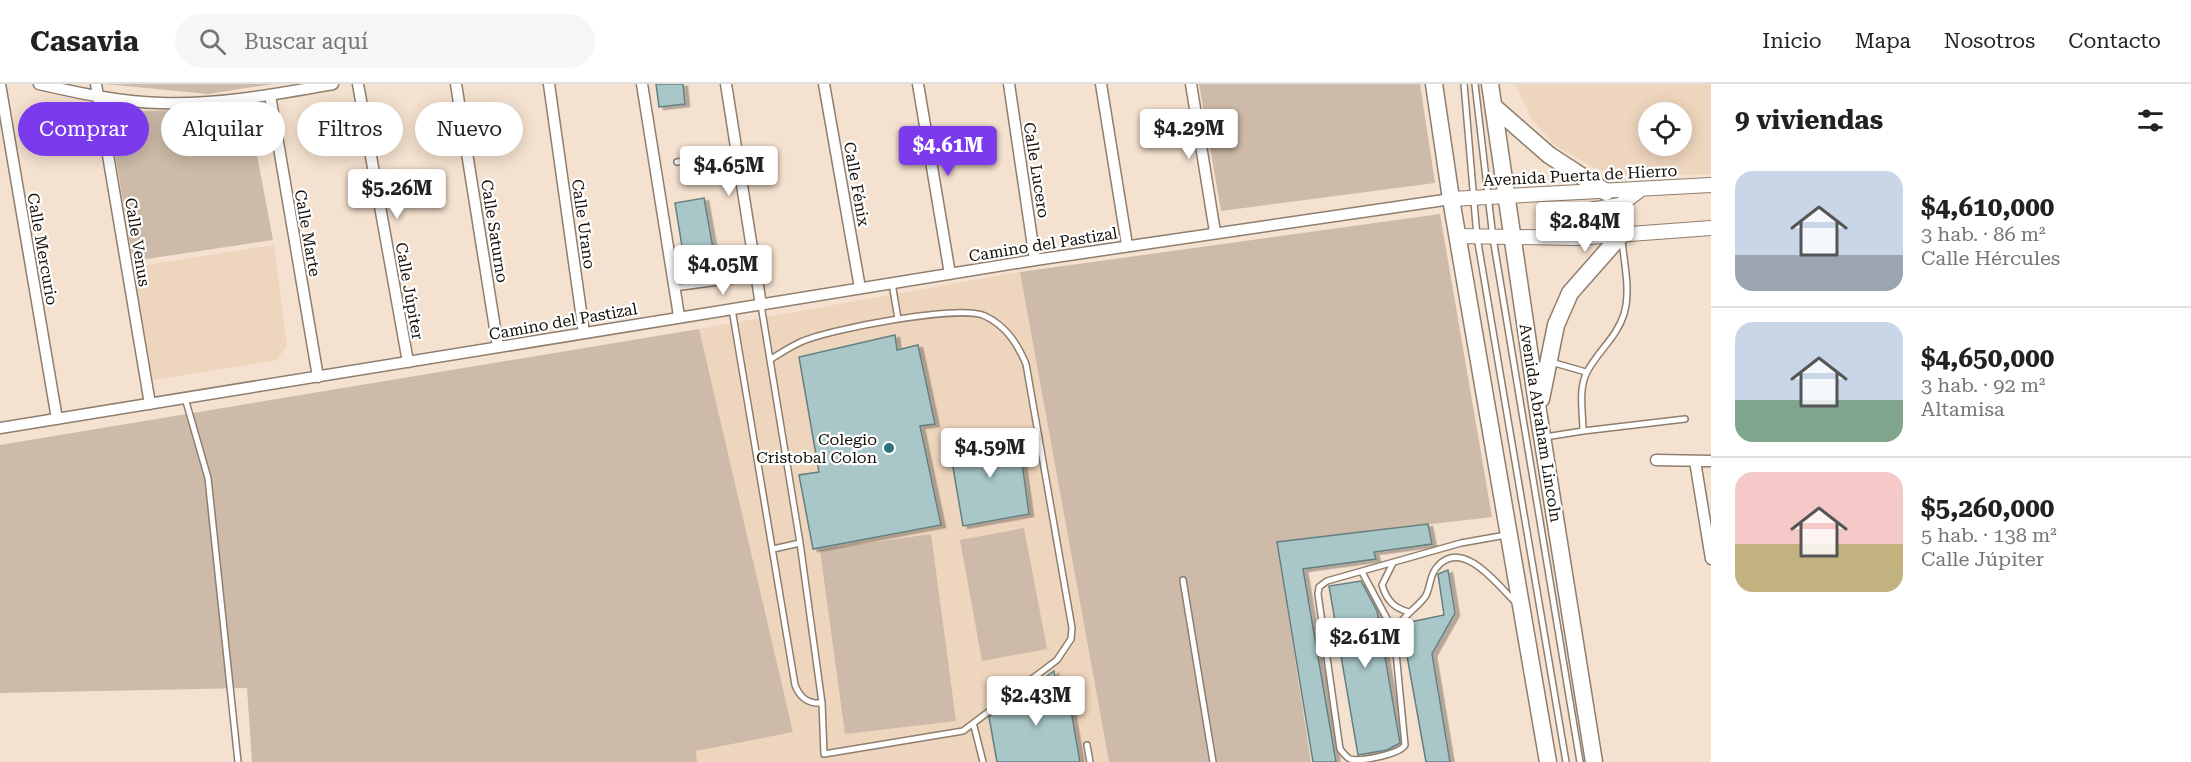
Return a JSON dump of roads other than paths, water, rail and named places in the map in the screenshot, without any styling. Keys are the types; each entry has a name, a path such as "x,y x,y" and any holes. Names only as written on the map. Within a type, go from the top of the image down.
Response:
{"main road":[{"path":"1434,84 1451,199 1548,762"},
{"path":"1492,91 1549,155 1606,192"},
{"name":"Avenida Abraham Lincoln","path":"1492,91 1538,411 1594,762"},
{"path":"1538,411 1556,325 1570,293 1622,235"}],"street":[{"name":"Calle Mercurio","path":"0,84 57,419"},
{"path":"39,84 99,97 163,104 270,95 333,84"},
{"name":"Calle Venus","path":"96,84 150,404"},
{"name":"Calle Júpiter","path":"358,84 408,362"},
{"name":"Calle Saturno","path":"456,84 498,347"},
{"name":"Calle Urano","path":"549,84 584,333"},
{"path":"642,84 679,316"},
{"path":"726,84 761,305"},
{"name":"Calle Fénix","path":"824,84 861,288"},
{"path":"918,84 950,274"},
{"name":"Calle Lucero","path":"1009,84 1035,260"},
{"path":"1101,84 1127,245"},
{"path":"1191,84 1215,232"},
{"name":"Calle Marte","path":"270,95 318,377"},
{"name":"Avenida Puerta de Hierro","path":"1451,199 1711,185"},
{"path":"1576,238 1570,220 1576,212 1620,205 1640,190"},
{"name":"Camino del Pastizal","path":"0,428 1127,245 1451,199"},
{"path":"1458,236 1576,238 1711,228"},
{"path":"1656,460 1711,461"},
{"path":"1695,461 1711,559"}],"lane":[{"path":"1464,84 1477,237 1566,762"},
{"path":"1475,84 1492,238 1580,762"},
{"path":"677,162 737,153"},
{"path":"1583,431 1582,394 1586,372 1618,328 1624,312 1626,294 1622,235"},
{"path":"674,288 756,276"},
{"path":"892,283 898,319"},
{"path":"761,305 800,543 822,703 825,762"},
{"path":"732,309 795,685 804,699 814,704 822,703"},
{"path":"771,360 804,340 898,319 959,312 983,315 1001,326 1017,343 1026,364 1068,606 1071,639 1057,660 974,726 952,735 824,754"},
{"path":"1549,361 1586,372"},
{"path":"185,398 208,478 228,677 235,714 238,762"},
{"path":"1543,437 1685,419"},
{"path":"1362,572 1394,632 1406,745 1397,753 1356,760 1349,759 1340,749 1318,594 1319,587 1328,580 1461,543 1510,534"},
{"path":"773,549 800,543"},
{"path":"1394,632 1426,594 1432,572 1438,564 1447,558 1458,556 1478,567 1523,609"},
{"path":"1393,563 1382,585 1385,596 1392,605 1409,612"},
{"path":"1183,580 1213,762"},
{"path":"974,726 984,762"},
{"path":"1087,746 1090,762"}],"place":[{"name":"Colegio Cristobal Colon","path":"889,448"}]}
